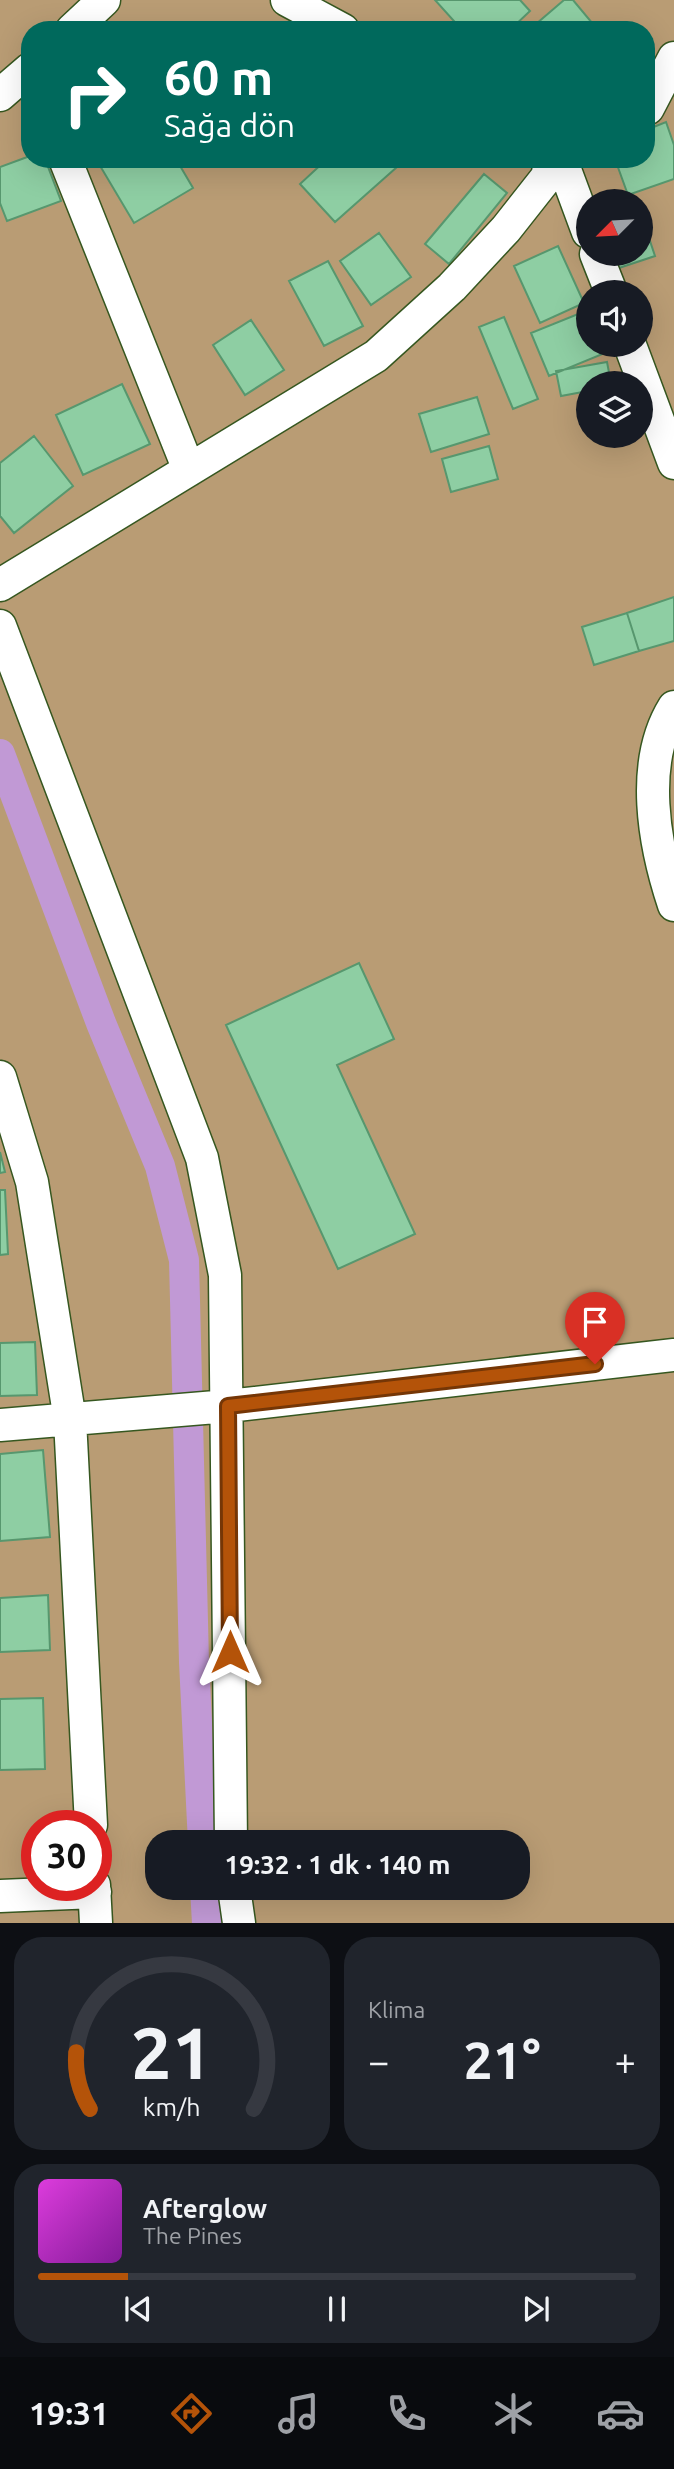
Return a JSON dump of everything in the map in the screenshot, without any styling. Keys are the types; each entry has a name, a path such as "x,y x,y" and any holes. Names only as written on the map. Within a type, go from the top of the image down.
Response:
{"street":[{"path":"82,21 104,0"},
{"path":"287,0 326,21"},
{"path":"656,105 674,58"},
{"path":"0,95 21,78"},
{"path":"69,168 189,470"},
{"path":"0,585 376,356 452,287 506,229 547,177 549,168"},
{"path":"564,168 576,200"},
{"path":"636,357 668,425 674,463"},
{"path":"0,626 202,1158 225,1275 231,1830"},
{"path":"674,707 663,724 651,788 666,880 674,905"},
{"path":"0,1077 32,1182 70,1420 90,1810"},
{"path":"0,1425 228,1406 674,1355"},
{"path":"0,1896 21,1897"},
{"path":"236,1900 239,1923"}],"shaded area":[{"path":"0,0 674,0 674,1923 0,1923"}],"building":[{"path":"435,0 520,0 530,11 519,21 454,21"},
{"path":"564,0 573,0 590,21 540,21"},
{"path":"666,122 674,145 674,179 645,189 626,189 618,168 655,168 655,126"},
{"path":"21,159 21,168 48,168 61,201 7,221 0,203 0,167"},
{"path":"101,168 181,168 193,188 134,223"},
{"path":"317,168 396,168 335,222 300,184"},
{"path":"484,174 507,193 449,264 425,244"},
{"path":"379,233 411,277 371,305 340,261"},
{"path":"558,246 576,285 576,307 540,323 514,266"},
{"path":"328,261 363,326 324,346 289,281"},
{"path":"576,315 576,357 595,357 549,376 531,333"},
{"path":"504,317 538,399 513,409 479,327"},
{"path":"251,320 284,370 245,395 213,345"},
{"path":"607,362 609,371 576,371 576,393 561,396 556,371"},
{"path":"122,384 150,444 83,475 56,415"},
{"path":"477,397 489,434 431,452 419,414"},
{"path":"34,436 73,486 14,533 0,516 0,463"},
{"path":"489,446 498,479 451,492 442,459"},
{"path":"674,597 674,641 639,651 627,613"},
{"path":"627,613 639,651 594,665 582,627"},
{"path":"359,963 394,1039 337,1065 415,1234 338,1269 226,1025"},
{"path":"0,1152 5,1172 0,1173"},
{"path":"0,1190 5,1190 8,1254 0,1255"},
{"path":"35,1342 37,1395 0,1396 0,1343"},
{"path":"43,1450 50,1537 0,1541 0,1454"},
{"path":"48,1595 50,1650 0,1652 0,1598"},
{"path":"43,1698 45,1769 0,1770 0,1699"}],"waterway":[{"path":"0,754 101,1023 160,1166 184,1260 194,1662 202,1830"},
{"path":"206,1900 207,1923"}],"route":[{"path":"230,1652 228,1406 595,1364"}]}
